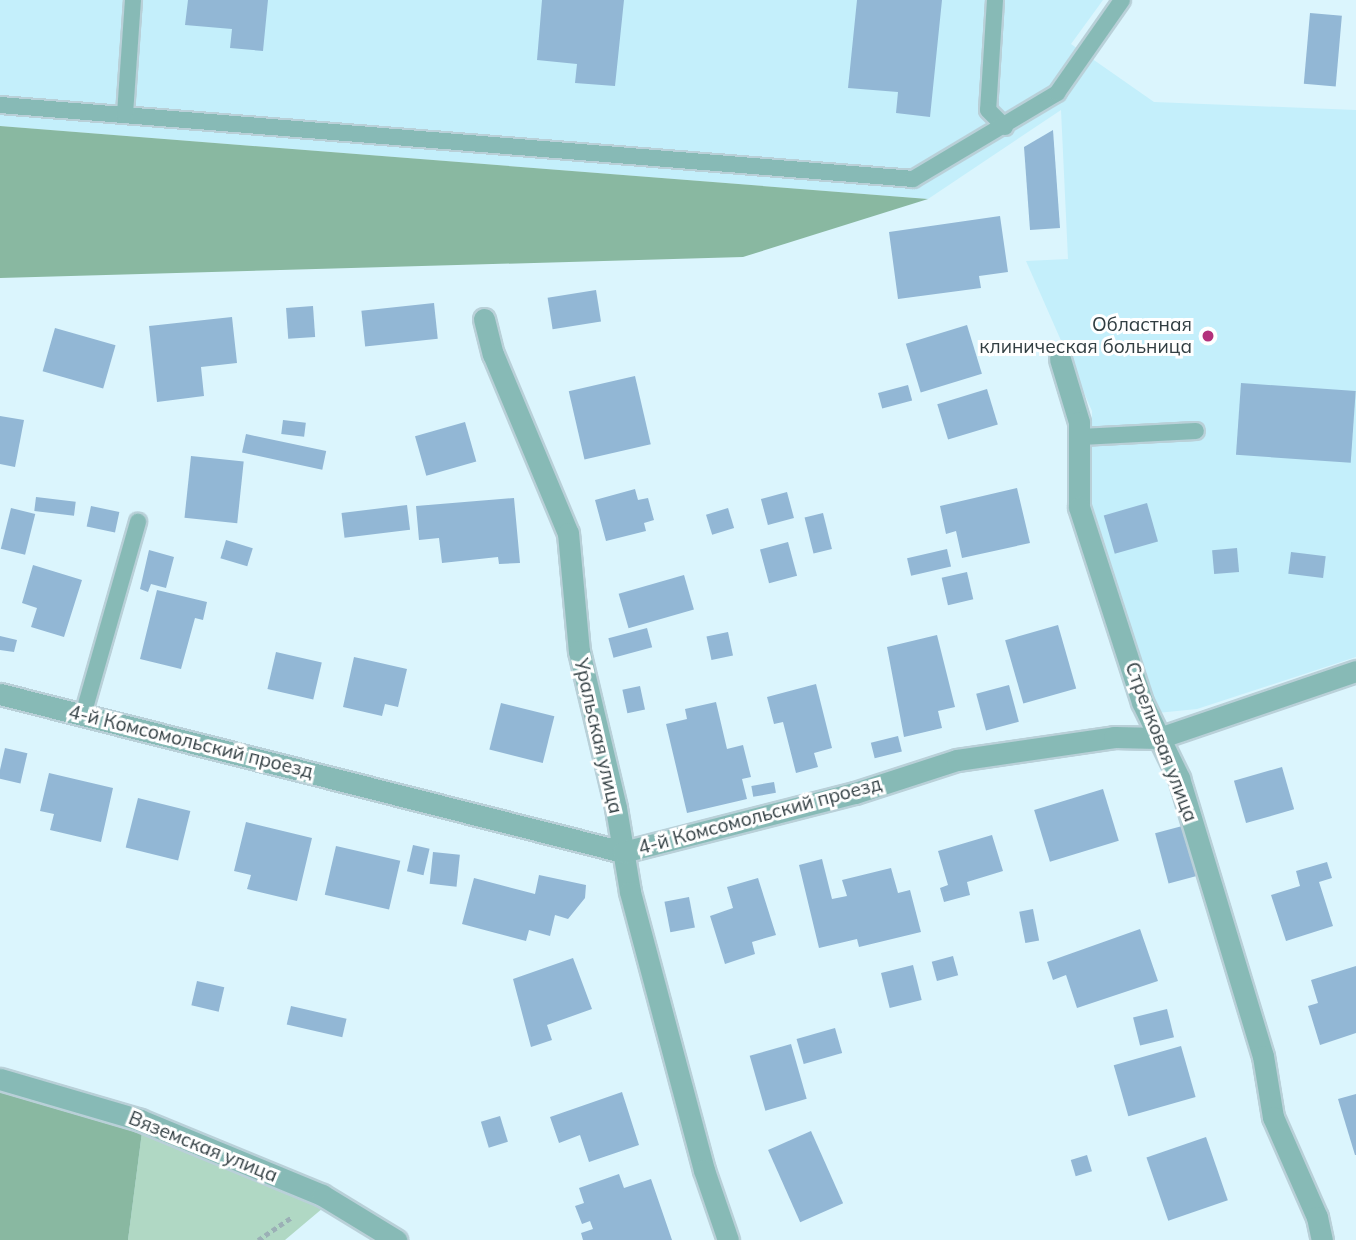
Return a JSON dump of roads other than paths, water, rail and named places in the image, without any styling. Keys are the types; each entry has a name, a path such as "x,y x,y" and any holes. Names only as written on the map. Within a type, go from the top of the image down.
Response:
{"street":[{"name":"Уральская улица","path":"484,319 492,355 568,533 579,651 623,852 704,1170 728,1240"},
{"name":"Стрелковая улица","path":"1060,359 1081,437 1079,507 1142,702 1179,778 1263,1056 1273,1117 1317,1217 1322,1240"},
{"name":"4-й Комсомольский проезд","path":"0,694 623,852 855,793 957,760 1114,737 1159,738 1356,671"},
{"name":"Вяземская улица","path":"0,1079 140,1120 322,1195 396,1240"}],"lane":[{"path":"125,114 134,0"},
{"path":"995,0 988,110 1005,127"},
{"path":"0,105 913,179 1005,127 1057,93 1122,0"},
{"path":"1081,437 1196,431"},
{"path":"83,715 138,522"}],"place":[{"name":"Областная клиническая больница","path":"1208,336"}]}
